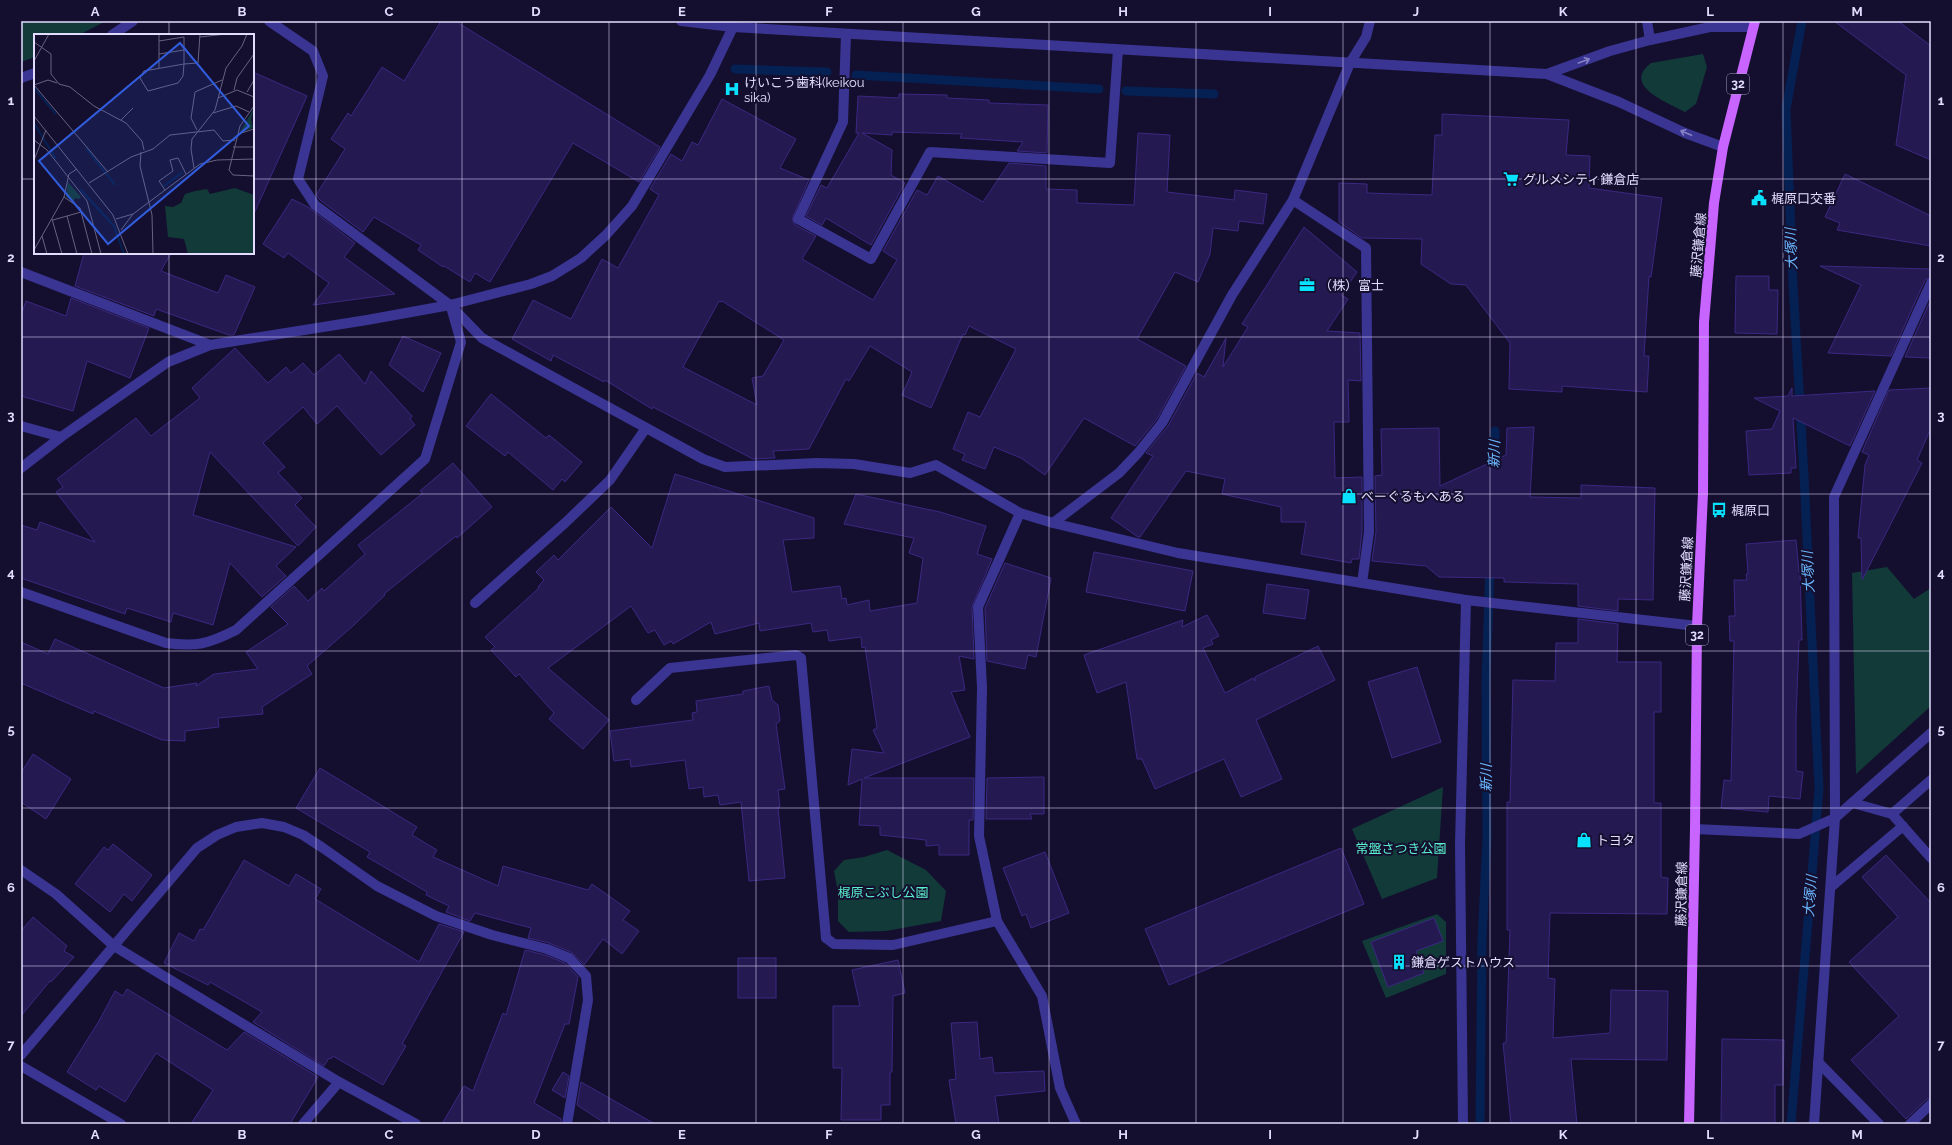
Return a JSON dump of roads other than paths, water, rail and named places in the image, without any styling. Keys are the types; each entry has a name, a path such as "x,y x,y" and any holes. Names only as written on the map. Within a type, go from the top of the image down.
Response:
{"main road":[{"name":"藤沢鎌倉線","path":"1689,1124 1695,828 1697,626 1703,493 1704,322 1714,203 1723,147 1754,24"}],"street":[{"path":"114,34 133,21"},
{"path":"268,21 313,51 323,76 298,179 315,205 450,305 482,338 703,460 725,467 817,463 854,464 910,473 936,465 1020,513 1053,523 1178,553 1466,600 1697,626"},
{"path":"681,21 733,27 846,34 1547,74 1619,102 1685,133 1723,147"},
{"path":"1053,523 1119,472 1138,453 1162,423 1232,295 1293,200 1350,63 1366,37 1370,21"},
{"path":"1647,21 1650,40"},
{"path":"1547,74 1610,51 1650,40 1710,27 1754,24"},
{"path":"21,468 61,437 168,362 210,345 450,305 531,284 552,276 581,258 606,235 632,206 710,75 733,27"},
{"path":"846,34 843,122 798,219 872,259 930,152 1110,163 1118,50"},
{"path":"21,78 34,73"},
{"path":"1293,200 1366,248 1369,532 1362,583"},
{"path":"21,272 210,345"},
{"path":"1814,1124 1835,818 1834,497 1931,283"},
{"path":"21,592 166,643 189,646 214,641 236,630 425,459 461,342 450,305"},
{"path":"21,426 61,437"},
{"path":"475,603 565,523 610,480 646,428"},
{"path":"1020,513 978,607 982,688 979,836 997,921 1042,996 1060,1088 1076,1124"},
{"path":"1463,1124 1460,846 1466,600"},
{"path":"636,700 670,668 796,655 801,658 826,938 834,944 893,945 997,921"},
{"path":"1695,828 1799,834 1835,818 1931,733"},
{"path":"1892,814 1931,780"},
{"path":"1853,803 1892,814 1931,858"},
{"path":"21,1055 197,848 217,835 236,827 262,823 284,827 303,835 377,886 436,916 492,935 548,949 569,958 586,976 588,1000 567,1124"},
{"path":"1831,887 1903,826"},
{"path":"21,870 56,894 114,946 339,1082 416,1124"},
{"path":"1818,1062 1879,1124"},
{"path":"21,1066 121,1124"},
{"path":"303,1124 339,1082"},
{"path":"1910,1124 1931,1104"}],"waterway":[{"name":"大塚川","path":"1791,1124 1819,789 1793,284 1786,109 1802,21"},
{"path":"735,69 827,72"},
{"path":"856,75 1099,89"},
{"path":"1126,91 1214,94"},
{"name":"新川","path":"1494,472 1495,431"},
{"name":"新川","path":"1480,1124 1482,940 1487,839 1486,681 1490,566"}],"place":[{"name":"けいこう歯科(keikou sika)","path":"732,89"},
{"name":"グルメシティ鎌倉店","path":"1511,179"},
{"name":"梶原口交番","path":"1759,198"},
{"name":"（株）富士","path":"1307,285"},
{"name":"べーぐるもへある","path":"1349,496"},
{"name":"梶原口","path":"1719,510"},
{"name":"トヨタ","path":"1584,840"},
{"name":"鎌倉ゲストハウス","path":"1399,962"}],"park label":[{"name":"常盤さつき公園","path":"1401,848"},
{"name":"梶原こぶし公園","path":"883,892"}]}
